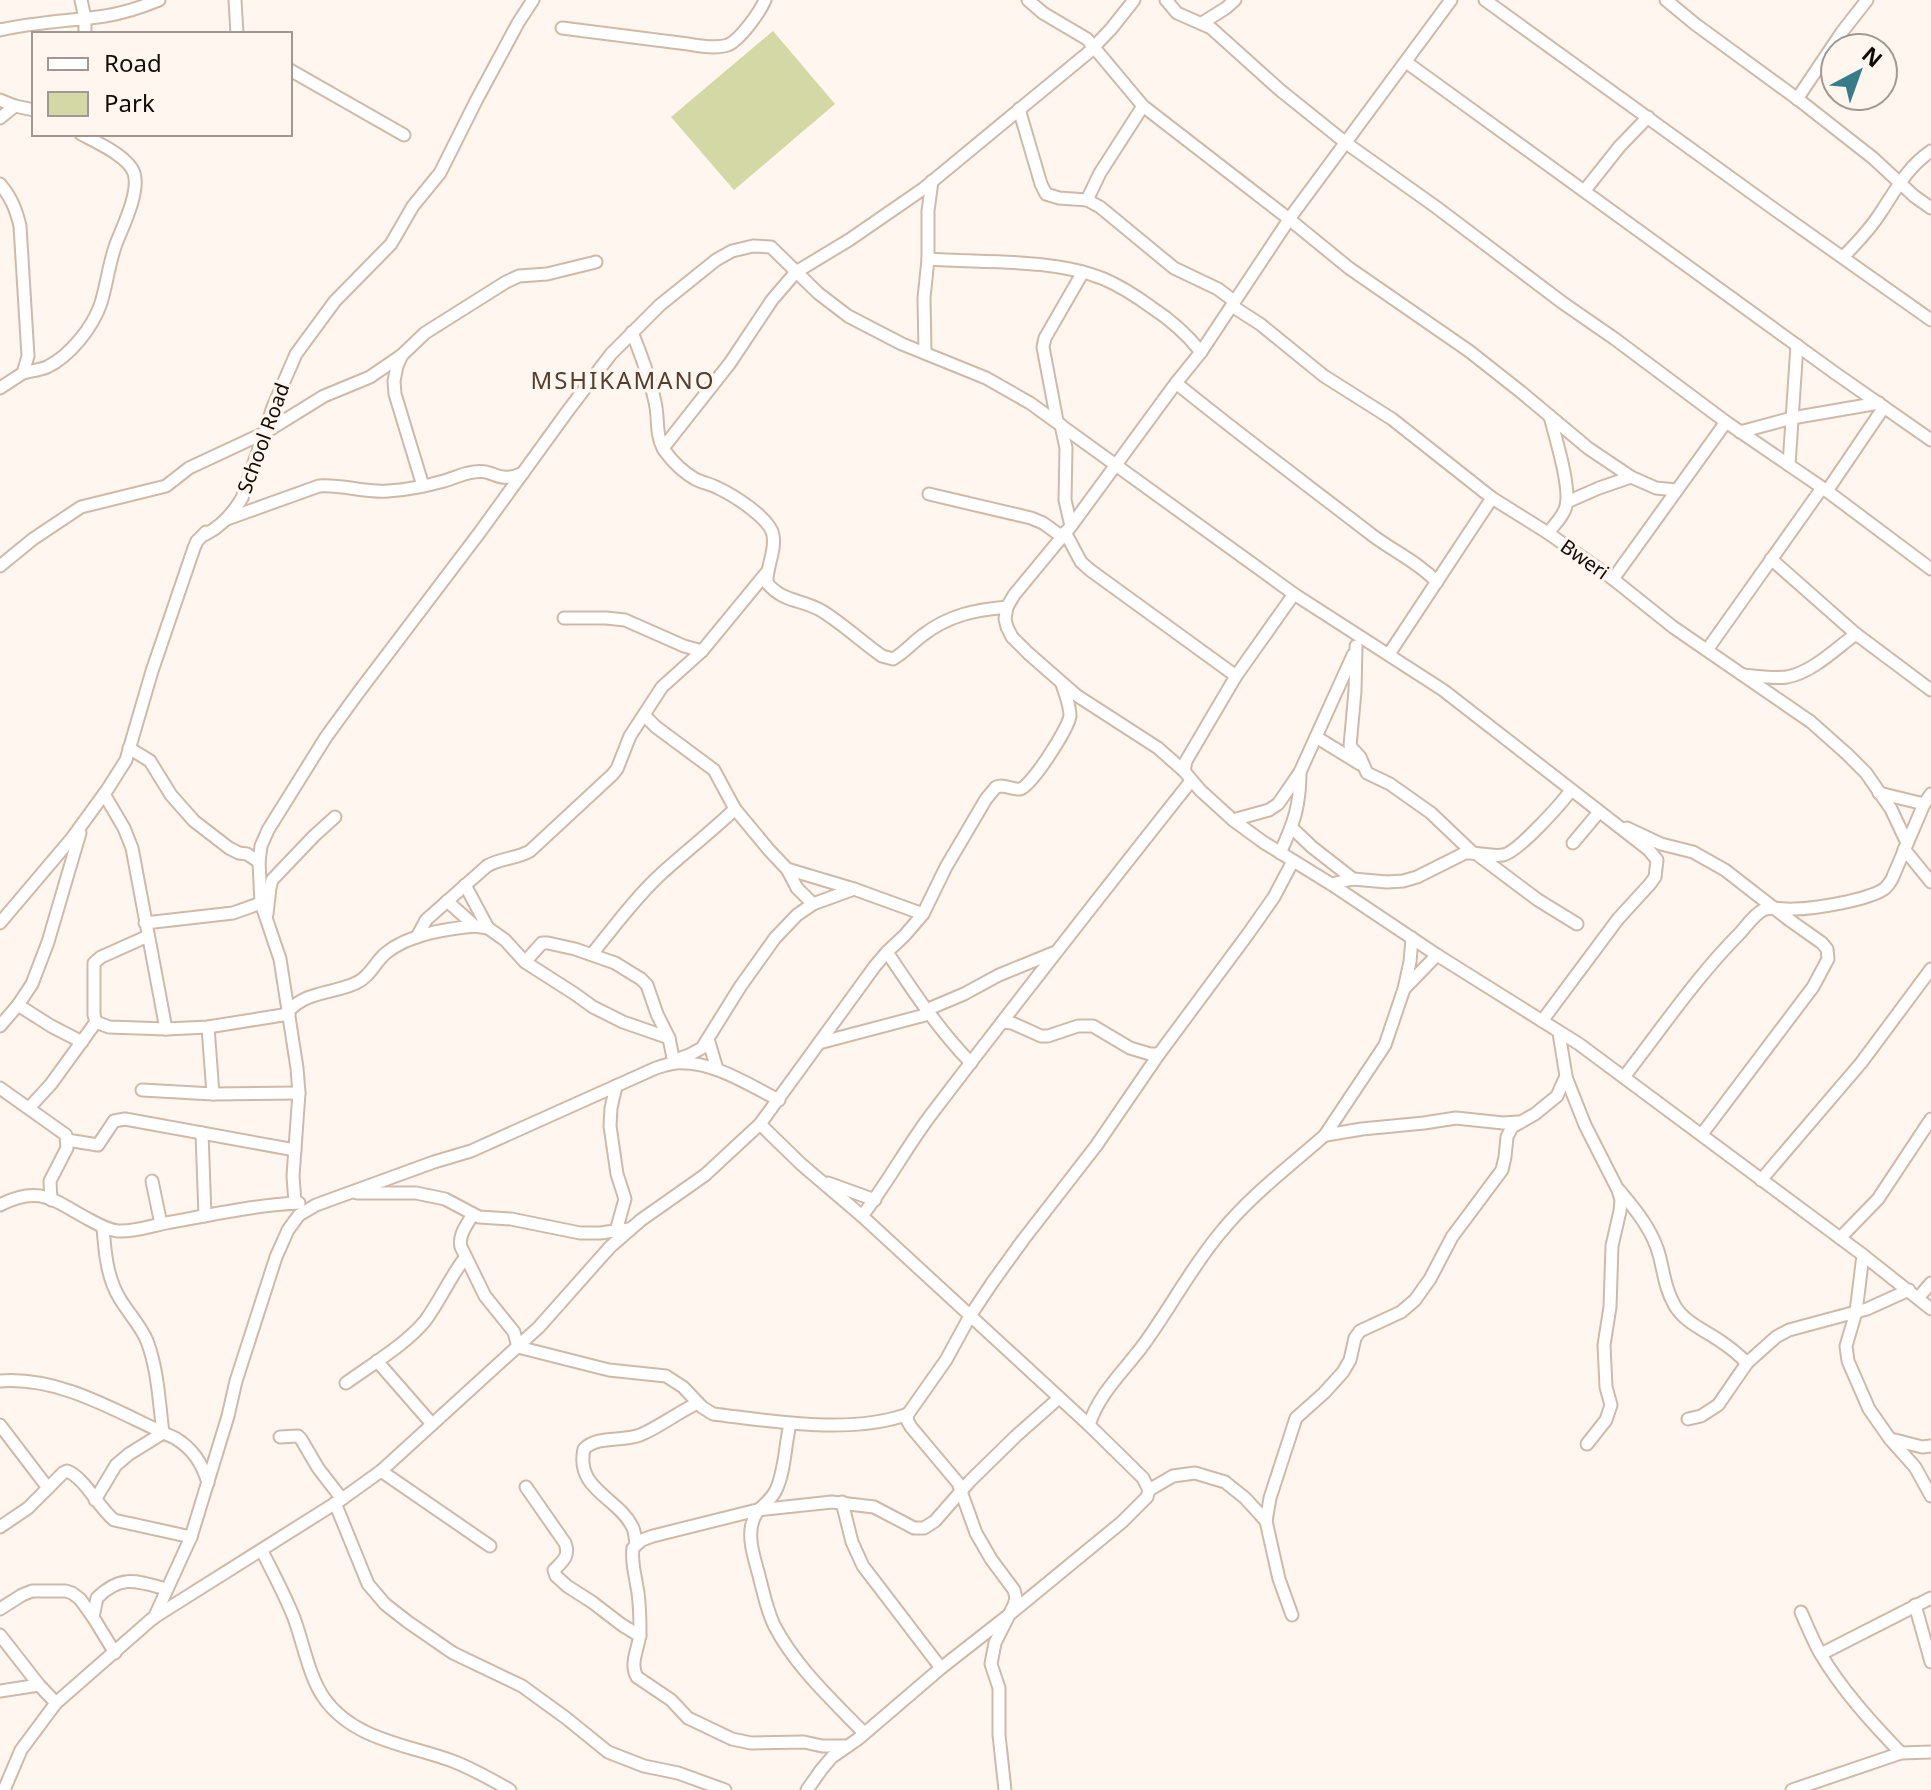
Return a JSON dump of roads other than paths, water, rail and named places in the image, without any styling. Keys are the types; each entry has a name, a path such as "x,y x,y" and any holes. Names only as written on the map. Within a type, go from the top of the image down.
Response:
{"street":[{"path":"81,0 85,32"},
{"path":"0,30 34,23 107,16 159,0"},
{"path":"235,0 237,32"},
{"name":"School Road","path":"0,923 84,822 126,760 152,671 194,548 206,532 220,526 242,498 273,407 296,354 335,301 391,244 413,206 440,173 533,0"},
{"path":"562,28 708,46 728,45 760,13 765,0"},
{"path":"1028,0 1043,13 1082,35 1143,106 1349,268 1469,351 1588,448 1631,477 1656,488 1676,490"},
{"path":"663,448 796,272 893,211 932,181 1094,47 1134,0"},
{"path":"1166,0 1177,13 1217,33 1280,90 1346,143 1931,569"},
{"path":"1202,23 1235,0"},
{"path":"1451,0 1289,219 1201,352 1014,595 1007,607 1007,627 1012,637 1062,684 1102,713 1145,738 1233,820 1437,955 1579,1044 1931,1309"},
{"path":"1485,0 1931,320"},
{"path":"1666,0 1873,158 1931,208"},
{"path":"1797,99 1867,0"},
{"path":"1406,62 1931,440"},
{"path":"292,71 404,135"},
{"path":"0,100 32,110"},
{"path":"0,118 15,106"},
{"path":"1019,109 1046,194 1087,200 1100,173 1143,106"},
{"path":"1585,190 1614,152 1648,117"},
{"path":"0,388 23,373 54,362 94,322 102,301 113,253 136,183 130,165 84,136"},
{"path":"1843,257 1872,226 1900,182 1931,151"},
{"path":"925,353 924,298 932,181"},
{"path":"0,184 10,197 20,226 28,356 23,373"},
{"name":"Bweri","path":"1087,200 1100,207 1174,268 1218,289 1324,376 1392,419 1492,498 1548,533 1823,732 1856,762 1891,809 1905,846 1931,882"},
{"path":"295,1203 297,1068 280,959 261,903 259,862 261,846 268,830 328,735 611,354 680,288 716,260 732,251 753,246 771,247 818,293 848,316 902,344 986,378 1030,403 1358,642 1389,654 1455,700 1654,856 1657,860 1655,877 1645,892 1618,919 1542,1021"},
{"path":"928,259 1032,265 1083,272 1106,279 1181,328 1201,352"},
{"path":"0,566 81,507 166,486 189,468 264,433 324,396 370,377 402,355 425,333 506,282 519,276 547,274 596,262"},
{"path":"1083,272 1045,338 1043,347 1066,448 1066,531 1081,562 1090,570 1236,676"},
{"path":"632,332 655,400 659,439 663,448 696,480 733,496 770,527 773,552 767,583 777,593 824,612 882,656 893,659 938,623 971,611 1007,607"},
{"path":"1789,465 1797,345"},
{"path":"402,355 394,381 395,394 423,486"},
{"path":"1176,383 1259,450 1386,545 1415,562 1437,582"},
{"path":"1740,432 1792,418 1882,405"},
{"path":"1707,650 1825,489 1882,405"},
{"path":"1548,533 1565,511 1567,502 1550,415"},
{"path":"1613,579 1726,422"},
{"path":"225,520 319,486 385,491 423,486 471,472 481,471 505,479 523,473"},
{"path":"1567,502 1631,477"},
{"path":"1656,488 1665,505"},
{"path":"929,494 1031,518 1066,531"},
{"path":"1389,654 1492,498"},
{"path":"1771,559 1856,634 1931,690"},
{"path":"417,937 426,920 487,866 530,851 612,775 630,736 662,687 702,651 767,572"},
{"path":"862,1216 924,1124 1188,776 1186,761 1236,676 1294,594"},
{"path":"564,618 625,620 702,651"},
{"path":"1742,675 1789,677 1805,671 1856,634"},
{"path":"1233,820 1269,810 1278,804 1300,772 1358,642"},
{"path":"1358,642 1350,746 1360,757 1363,767"},
{"path":"3,1789 21,1750 56,1703 153,1618 262,1551 381,1471 539,1327 610,1247 705,1175 760,1124 875,966 923,914 953,854 991,792 1001,786 1024,788 1064,732 1070,716 1062,684"},
{"path":"644,715 714,770 735,809 813,904"},
{"path":"1316,737 1431,813 1474,853 1577,924"},
{"path":"129,748 150,761 171,795 194,821 229,848 259,862"},
{"path":"1280,853 1299,803 1300,772"},
{"path":"1331,884 1353,879 1403,881 1457,856 1511,853 1556,810 1571,790"},
{"path":"1624,1077 1697,980 1760,912 1775,908 1803,909 1874,894 1887,887 1927,799 1879,793"},
{"path":"104,794 132,848 166,1029"},
{"path":"1556,810 1579,806 1595,809"},
{"path":"592,954 660,875 735,809"},
{"path":"1573,843 1595,809"},
{"path":"266,923 272,880 335,817"},
{"path":"0,1026 32,984 84,822"},
{"path":"1616,824 1706,859 1745,884 1827,949 1828,959 1813,987 1702,1134"},
{"path":"1291,827 1353,879"},
{"path":"1005,1790 999,1735 999,1688 991,1664 995,1643 1016,1598 1014,1590 976,1533 961,1491 949,1470 911,1427 908,1414 946,1360 970,1316 1248,934 1274,897 1293,861"},
{"path":"787,869 923,914"},
{"path":"465,885 488,928"},
{"path":"153,1618 191,1537 276,1257 288,1230 299,1215 348,1193 471,1151 696,1052 708,1039 775,938 797,915 813,904 854,889"},
{"path":"447,901 475,926"},
{"path":"145,923 233,913 261,903"},
{"path":"96,1022 109,1027 166,1029 208,1027 289,1013 302,999 361,981 387,952 417,937 475,926 488,928 505,940 525,962 593,1007 623,1022 669,1038"},
{"path":"96,1022 94,963 148,936"},
{"path":"1089,1425 1102,1397 1144,1343 1221,1232 1325,1135 1385,1045 1404,989 1412,938"},
{"path":"525,962 545,943 592,954 630,971 647,985 669,1038 674,1062"},
{"path":"887,952 927,1012 971,1063"},
{"path":"819,1043 927,1012 999,975 1057,952"},
{"path":"1404,989 1437,955"},
{"path":"1761,1180 1861,1063 1931,969"},
{"path":"18,1005 82,1042"},
{"path":"29,1108 51,1084 96,1022"},
{"path":"1002,1022 1012,1023 1041,1036 1078,1026 1093,1026 1130,1048 1159,1054"},
{"path":"208,1027 213,1094"},
{"path":"1559,1033 1566,1076 1585,1125 1621,1200 1612,1242 1610,1307 1604,1345 1606,1387 1611,1405 1606,1420 1587,1444"},
{"path":"708,1039 717,1069"},
{"path":"674,1062 717,1069 779,1100"},
{"path":"1292,1615 1279,1579 1266,1521 1270,1498 1296,1418 1343,1372 1360,1331 1401,1312 1415,1300 1452,1237 1502,1170 1507,1137 1512,1127 1547,1106 1557,1096 1566,1076"},
{"path":"616,1086 610,1126 617,1174 625,1199 616,1231"},
{"path":"0,1088 66,1135 67,1148 50,1181 51,1200"},
{"path":"142,1090 213,1094 299,1093"},
{"path":"1325,1135 1456,1118 1518,1122"},
{"path":"67,1140 98,1145 114,1121 125,1119 295,1150"},
{"path":"1840,1238 1878,1199 1931,1119"},
{"path":"760,1124 1089,1425 1143,1478 1149,1490 1147,1497 1122,1522 832,1757 807,1790"},
{"path":"202,1133 205,1216"},
{"path":"152,1181 161,1224"},
{"path":"820,1181 875,1200"},
{"path":"1618,1190 1650,1234 1675,1307 1694,1326 1724,1343 1747,1363"},
{"path":"348,1193 416,1193 445,1199 479,1217 511,1219 580,1233 630,1229"},
{"path":"0,1205 24,1195 36,1195 103,1228 129,1231 295,1203 316,1205"},
{"path":"473,1214 459,1240 465,1258 485,1296 514,1332 518,1347"},
{"path":"103,1228 107,1264 114,1287 146,1338 152,1355 163,1433"},
{"path":"1863,1255 1856,1312 1846,1346 1848,1361 1869,1409 1915,1467 1931,1496"},
{"path":"346,1383 423,1323 465,1258"},
{"path":"1688,1419 1701,1416 1718,1405 1747,1363 1776,1337 1789,1330 1913,1294 1931,1283"},
{"path":"518,1347 609,1370 666,1376 713,1414 790,1424 866,1424 908,1414"},
{"path":"377,1361 432,1424"},
{"path":"0,1381 19,1379 58,1388 163,1433 190,1449 203,1466 209,1483"},
{"path":"636,1544 653,1536 757,1510 802,1504 842,1502 874,1507 914,1528 930,1526 1016,1436 1059,1398"},
{"path":"698,1403 639,1435 595,1441 584,1449 581,1460 585,1476 631,1523 636,1544 632,1554 640,1607 640,1636 633,1664 634,1673 671,1700 688,1718 721,1736 751,1743 804,1742 849,1746"},
{"path":"790,1424 779,1483 775,1493 757,1510 753,1519 751,1539 765,1601 773,1622 797,1661 864,1733"},
{"path":"0,1425 48,1488"},
{"path":"95,1500 116,1465 163,1433"},
{"path":"280,1437 298,1436 301,1439 338,1501 368,1584 385,1604 453,1653 522,1686 608,1752 725,1790"},
{"path":"1890,1439 1922,1447 1931,1446"},
{"path":"0,1527 28,1508 67,1471 114,1520 191,1537"},
{"path":"381,1471 490,1546"},
{"path":"1149,1490 1181,1474 1208,1476 1236,1489 1266,1521"},
{"path":"526,1487 568,1551 554,1570 556,1576 640,1636"},
{"path":"842,1502 852,1542 863,1566 941,1668"},
{"path":"262,1551 293,1615 318,1687 330,1705 354,1725 376,1737 457,1763 510,1790"},
{"path":"93,1617 97,1598 115,1584 128,1580 166,1589"},
{"path":"0,1609 32,1591 72,1593 93,1617 115,1653"},
{"path":"1821,1654 1931,1598"},
{"path":"1915,1605 1931,1662"},
{"path":"1801,1612 1821,1654 1856,1705 1901,1753"},
{"path":"0,1635 56,1703"},
{"path":"0,1691 39,1685"},
{"path":"1792,1790 1901,1753 1931,1752"}],"district":[{"name":"MSHIKAMANO","path":"623,379"}]}
